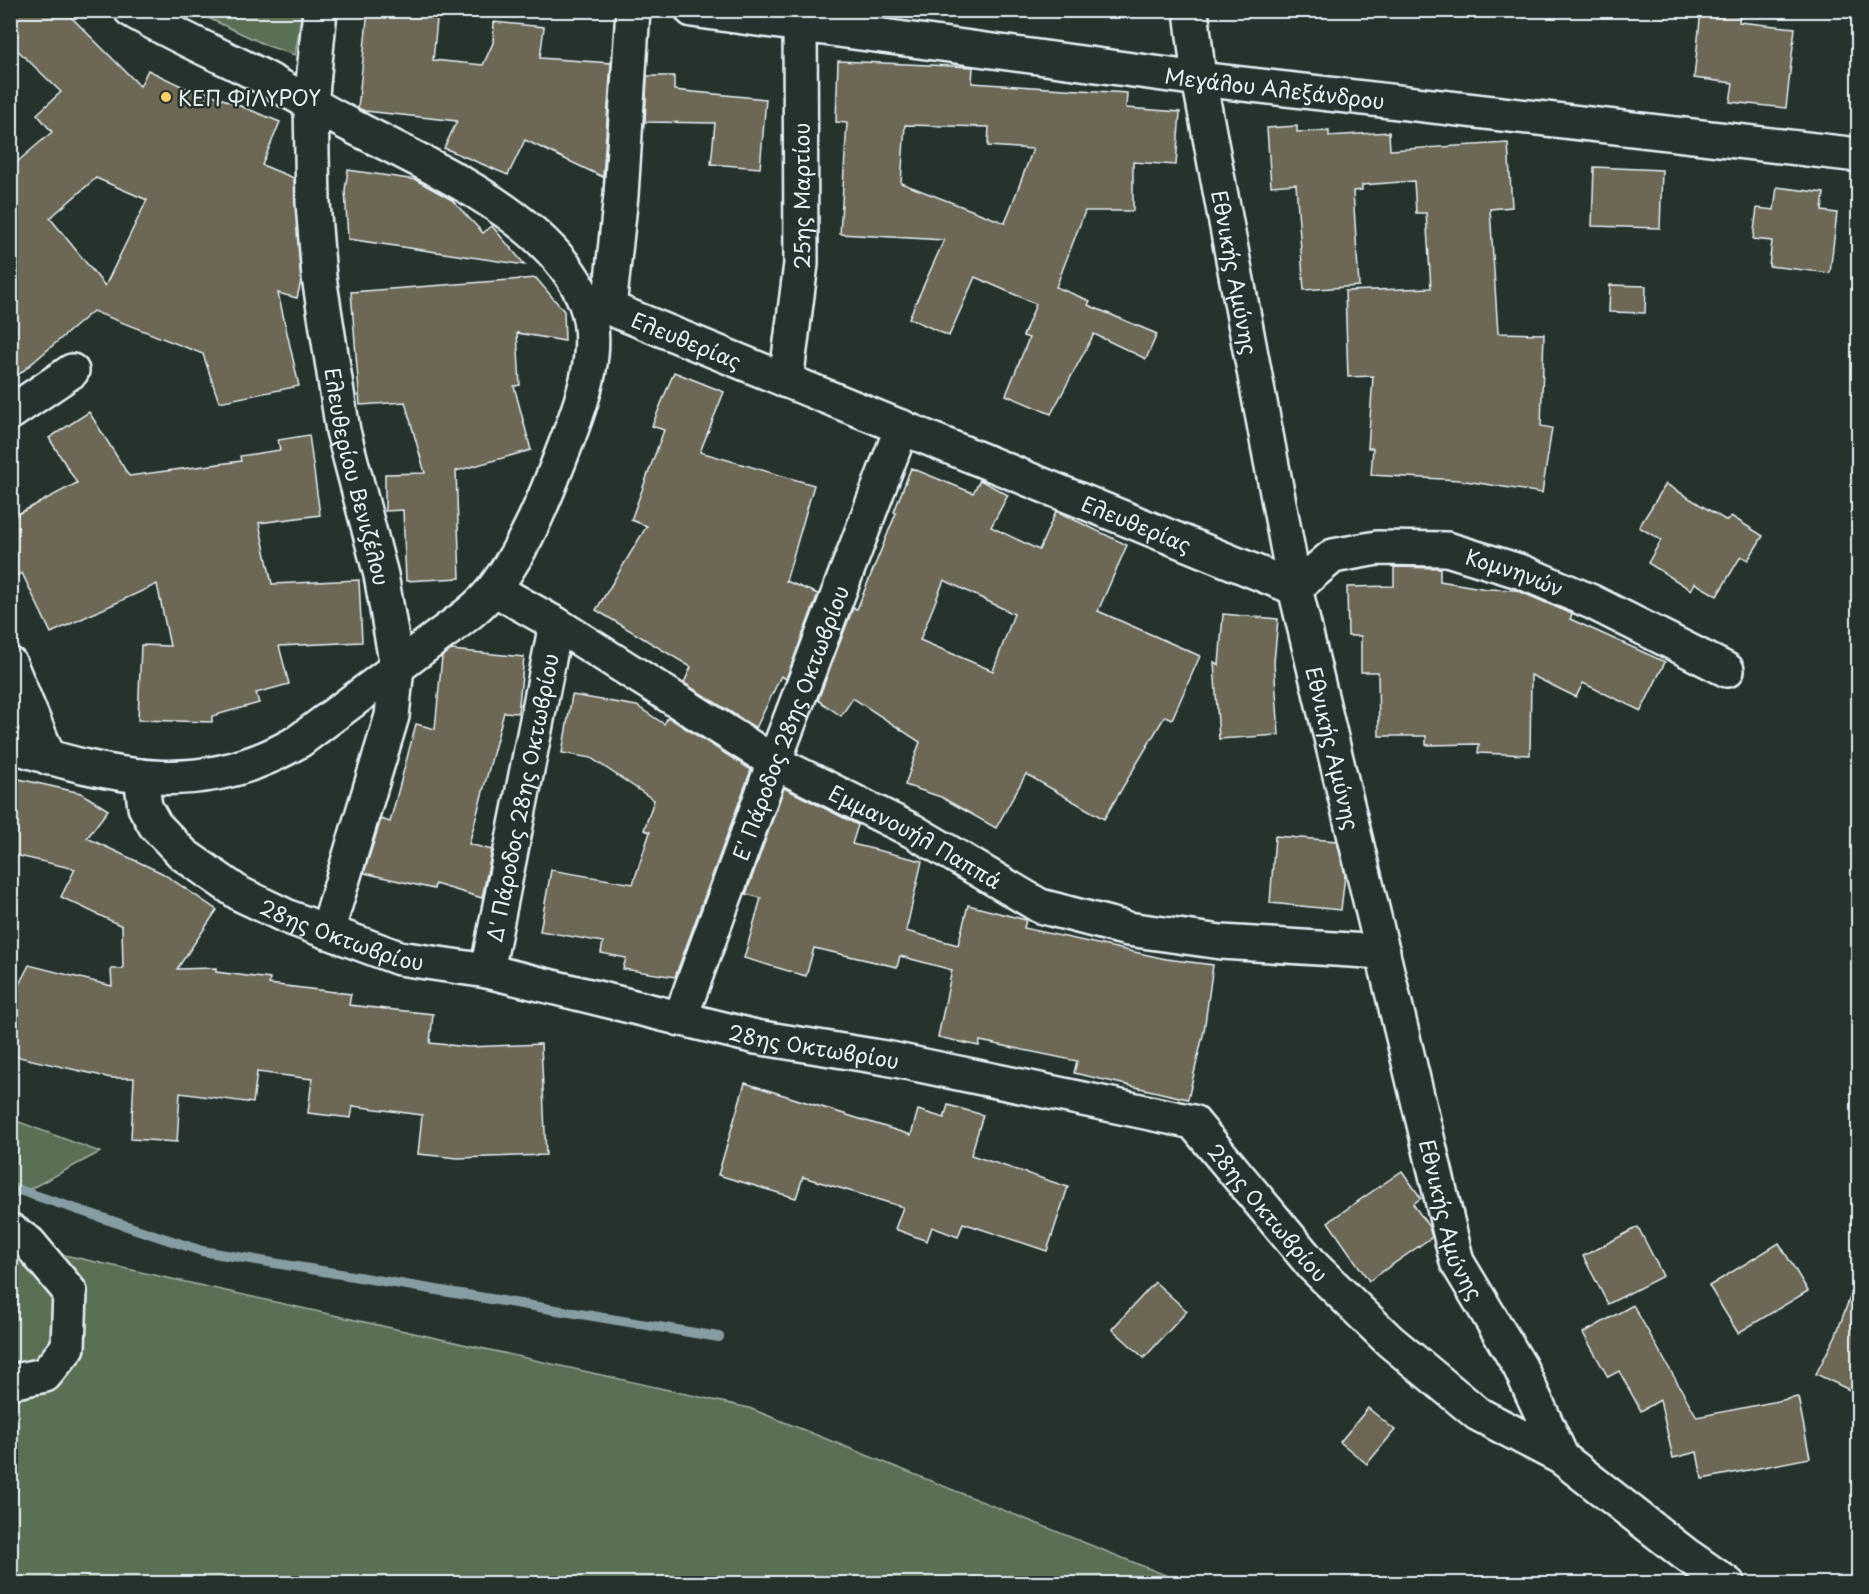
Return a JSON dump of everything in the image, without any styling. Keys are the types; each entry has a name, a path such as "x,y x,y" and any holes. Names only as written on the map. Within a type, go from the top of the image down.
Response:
{"street":[{"path":"131,10 469,188 505,210 563,263 579,288 598,307"},
{"name":"Ελευθερίου Βενιζέλου","path":"320,10 310,105 313,204 329,353 343,431 381,574 397,667 392,716 327,932"},
{"path":"10,745 49,758 141,776 170,778 212,776 256,765 299,741 459,620 494,589 523,543 542,506 571,431 591,357 598,307 621,195 633,10"},
{"name":"Μεγάλου Αλεξάνδρου","path":"692,10 800,18 1199,79 1858,154"},
{"name":"Εθνικής Αμύνης","path":"1191,10 1199,79 1295,588 1457,1262 1520,1367 1562,1458"},
{"name":"25ης Μαρτίου","path":"786,381 801,264 800,18"},
{"name":"Ελευθερίας","path":"598,307 902,427 1295,588"},
{"path":"10,413 72,371"},
{"name":"Ε' Πάροδος 28ης Οκτωβρίου","path":"680,1020 774,762 902,427"},
{"name":"Κομνηνών","path":"1295,588 1333,556 1377,548 1447,549 1522,572 1592,602 1727,670"},
{"name":"Εμμανουήλ Παππά","path":"494,589 556,624 774,762 914,831 1040,906 1128,929 1210,940 1383,952"},
{"name":"Δ' Πάροδος 28ης Οκτωβρίου","path":"487,971 556,624"},
{"path":"10,664 49,758"},
{"name":"28ης Οκτωβρίου","path":"141,776 145,807 154,825 184,855 240,894 327,932 399,958 487,971 756,1037 886,1058 1192,1122 1314,1267 1390,1341 1478,1414 1562,1458 1685,1554 1728,1584"},
{"path":"10,1230 29,1243 70,1292 68,1347 45,1375 10,1382"}],"green space":[{"path":"193,11 302,11 295,55 268,46"},
{"path":"11,1119 100,1152 11,1199"},
{"path":"11,1243 749,1408 1185,1583 11,1584"}],"building":[{"path":"10,10 64,10 140,86 148,70 196,93 198,89 280,122 262,165 294,178 301,281 297,298 278,293 299,386 219,402 203,354 93,311 10,382 10,168 52,132 37,114 61,92 10,43","holes":["96,178 147,200 105,286 50,218"]},
{"path":"368,10 438,10 433,60 483,65 493,43 494,22 544,27 540,58 611,63 603,177 525,140 508,175 444,148 457,121 365,111 358,108"},
{"path":"1701,10 1741,10 1739,22 1795,28 1786,108 1730,102 1733,83 1694,78"},
{"path":"838,61 973,67 972,83 1127,93 1126,108 1180,112 1176,165 1133,162 1133,211 1085,211 1056,287 1090,301 1088,305 1157,334 1146,359 1094,334 1051,414 1006,395 1029,338 1023,336 1036,304 975,277 949,336 909,318 944,240 840,234 847,123 836,122","holes":["905,125 989,127 988,146 1033,149 1005,223 901,183"]},
{"path":"647,76 674,76 674,90 766,99 760,168 711,164 715,123 645,122"},
{"path":"1297,126 1297,132 1329,131 1329,136 1389,132 1390,150 1508,143 1512,207 1490,209 1498,333 1544,334 1541,426 1552,428 1542,493 1459,480 1371,475 1373,448 1368,448 1373,376 1348,377 1345,291 1431,288 1426,213 1416,213 1414,181 1362,185 1362,190 1353,191 1359,286 1304,290 1296,184 1271,186 1267,128"},
{"path":"1594,167 1662,170 1660,228 1592,226"},
{"path":"348,170 416,180 452,200 483,233 492,226 525,265 348,239 345,190"},
{"path":"1777,187 1824,193 1822,211 1837,213 1830,273 1769,266 1772,241 1753,239 1757,208 1774,210"},
{"path":"536,278 564,311 565,341 517,333 520,385 514,386 531,450 456,471 460,578 406,581 403,510 385,511 385,474 425,473 405,402 360,405 351,292"},
{"path":"1610,285 1646,286 1645,313 1609,312"},
{"path":"674,372 724,392 700,452 814,485 786,581 818,594 786,679 781,676 756,728 684,683 691,667 596,610 647,526 631,520 664,430 652,426"},
{"path":"89,412 129,476 241,461 240,456 280,450 278,440 309,435 320,515 259,523 272,584 359,580 362,642 279,646 289,684 256,693 259,703 212,716 212,722 138,720 141,645 170,646 157,584 51,633 22,573 10,579 10,518 77,483 49,438"},
{"path":"911,468 973,493 980,480 1008,495 991,527 1039,550 1056,511 1127,545 1098,611 1200,656 1172,719 1165,716 1104,819 1026,774 996,828 941,797 905,785 920,742 853,698 841,716 818,700 853,608 857,609 896,513 894,512","holes":["944,580 1014,614 993,671 920,640"]},
{"path":"1666,484 1727,521 1731,516 1763,536 1748,560 1741,556 1717,596 1695,583 1691,590 1648,563 1661,540 1639,527"},
{"path":"1394,567 1440,568 1440,581 1487,589 1516,590 1572,614 1570,619 1665,662 1641,711 1583,683 1576,697 1531,675 1530,755 1478,753 1479,744 1426,745 1426,736 1379,736 1378,672 1361,672 1361,636 1348,636 1347,587 1394,586"},
{"path":"1223,614 1278,619 1274,663 1279,735 1219,739 1214,662 1219,665"},
{"path":"451,650 524,657 518,713 504,712 469,844 492,850 482,898 435,884 434,889 364,873 381,819 390,822 416,724 435,729 442,657"},
{"path":"572,695 637,706 664,724 668,717 751,770 675,977 623,969 626,958 601,953 603,942 540,931 551,870 633,884 650,832 644,830 654,800 591,758 562,753"},
{"path":"10,777 81,793 108,810 87,838 162,873 217,910 177,969 216,968 216,972 270,979 269,984 351,994 349,1005 433,1014 430,1043 468,1047 541,1044 546,1155 458,1158 418,1154 422,1115 353,1106 351,1118 308,1113 312,1079 257,1072 253,1103 180,1093 177,1142 131,1139 134,1078 111,1078 10,1055 10,1002 29,965 112,986 111,969 123,969 122,926 61,897 75,869 10,854"},
{"path":"784,788 858,825 852,844 922,861 906,931 958,945 968,905 1026,920 1024,928 1166,959 1213,965 1204,1031 1188,1099 1074,1073 1077,1061 980,1041 979,1046 938,1037 952,970 900,956 897,967 814,948 806,976 744,958 761,898 746,894"},
{"path":"1275,836 1337,841 1345,875 1341,910 1270,903"},
{"path":"745,1083 911,1135 918,1110 944,1118 948,1105 983,1115 971,1155 1068,1187 1047,1251 963,1223 958,1237 932,1227 927,1241 895,1229 903,1207 803,1177 796,1198 718,1175"},
{"path":"1402,1171 1421,1198 1413,1204 1429,1227 1432,1237 1369,1281 1328,1222"},
{"path":"1638,1227 1663,1276 1608,1304 1583,1256"},
{"path":"1779,1243 1808,1291 1738,1333 1709,1286"},
{"path":"1856,1281 1858,1281 1858,1394 1816,1374 1836,1335"},
{"path":"1155,1282 1187,1311 1144,1358 1112,1329"},
{"path":"1633,1305 1697,1417 1798,1397 1810,1458 1702,1479 1697,1452 1673,1458 1660,1400 1641,1411 1619,1371 1608,1377 1583,1333"},
{"path":"1368,1408 1395,1430 1367,1464 1340,1442"}],"waterway":[{"path":"10,1187 202,1251 719,1337"}],"place":[{"name":"ΚΕΠ ΦΙΛΥΡΟΥ","path":"166,97"}]}
